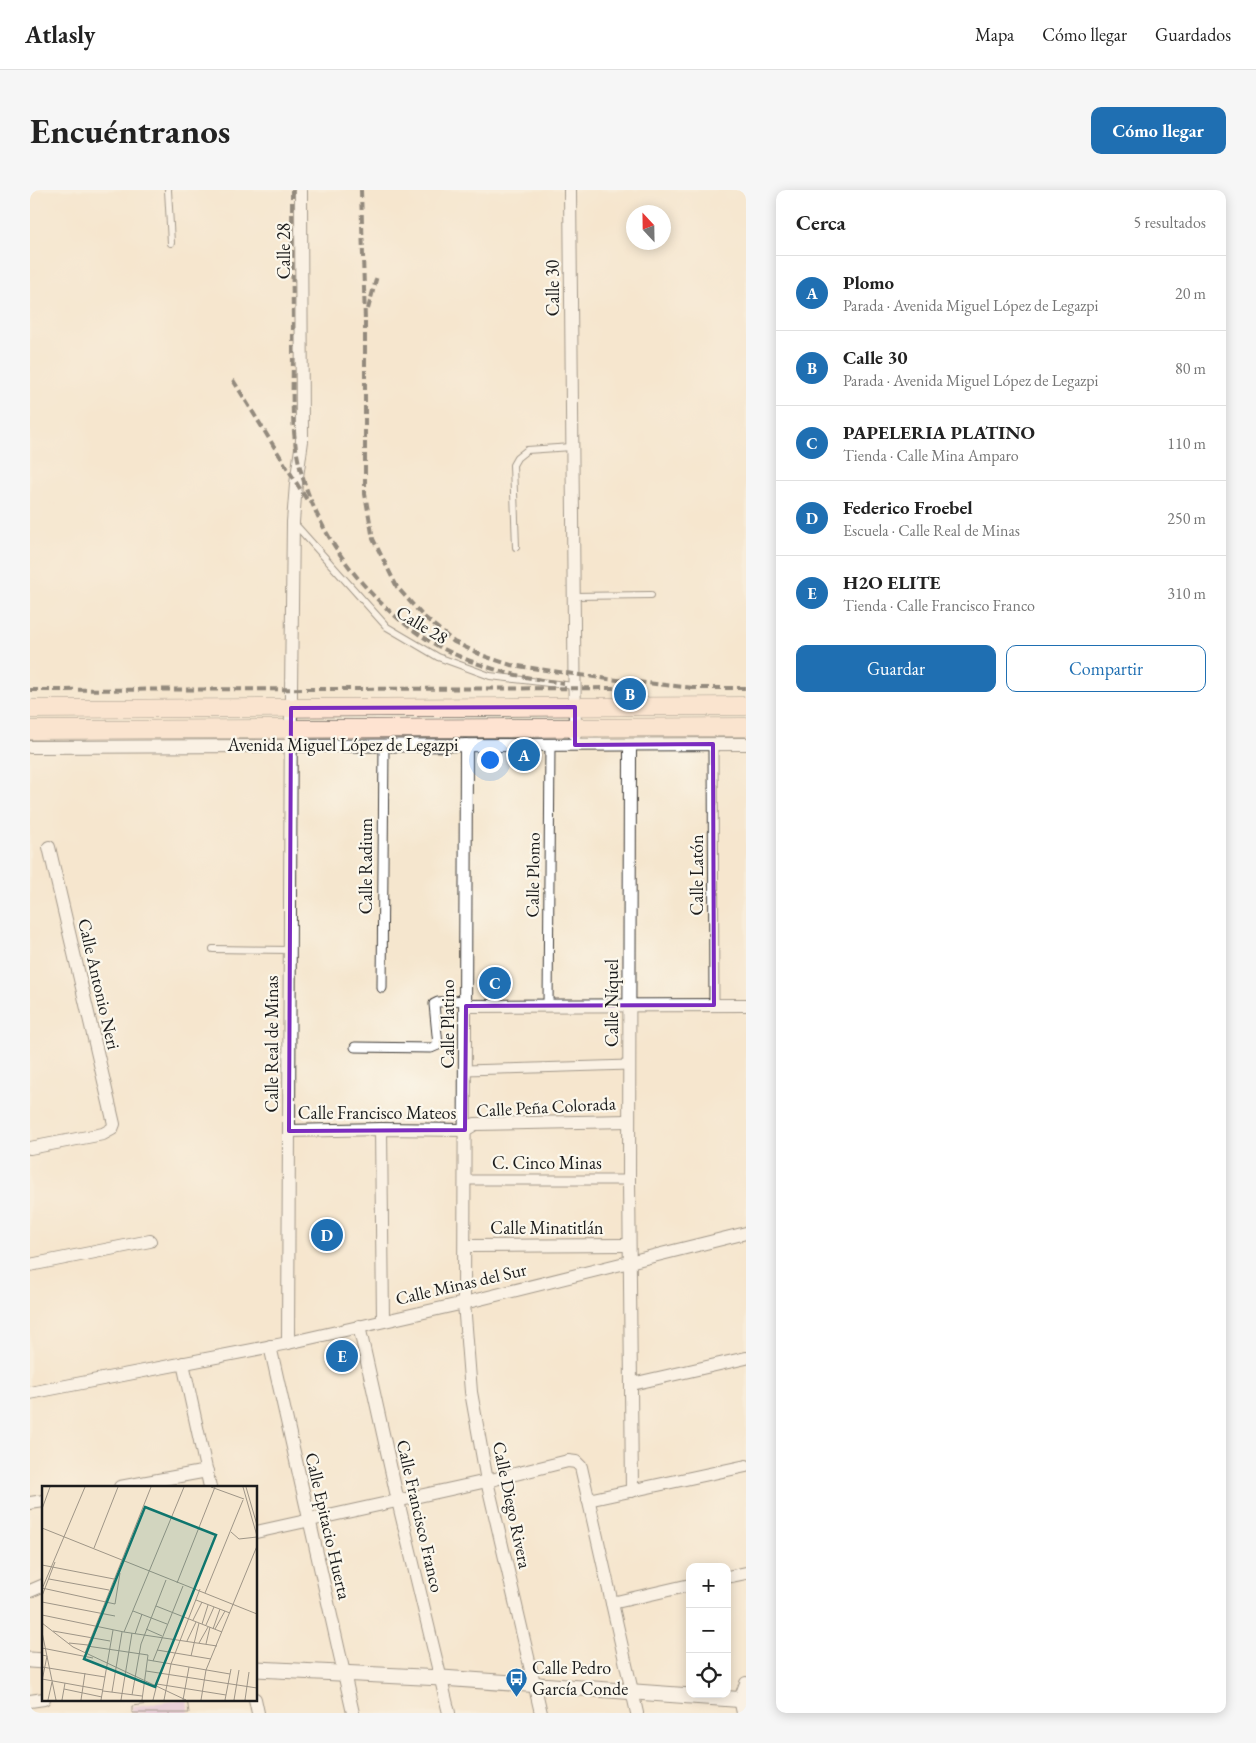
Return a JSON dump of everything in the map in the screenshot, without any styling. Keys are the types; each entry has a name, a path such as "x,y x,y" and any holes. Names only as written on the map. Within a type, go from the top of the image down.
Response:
{"main road":[{"name":"Avenida Miguel López de Legazpi","path":"30,709 746,706"},
{"name":"Avenida Miguel López de Legazpi","path":"30,730 291,737 575,736 746,727"}],"street":[{"name":"Calle 28","path":"291,737 293,522 302,441 301,190"},
{"name":"Calle 30","path":"570,190 575,736"},
{"name":"Avenida Miguel López de Legazpi","path":"30,746 291,737 384,745 550,745 575,736 630,745 746,744"},
{"name":"Calle Real de Minas","path":"288,1343 291,737"},
{"name":"Calle Latón","path":"712,744 714,1005"},
{"name":"Calle Radium","path":"382,988 384,745"},
{"name":"Calle Platino","path":"464,1303 466,745"},
{"name":"Calle Plomo","path":"548,1006 550,745"},
{"name":"Calle Níquel","path":"630,745 629,1245 632,1491"},
{"name":"Calle Antonio Neri","path":"30,1148 103,1134 112,1129 114,1124 48,847"},
{"path":"355,1047 431,1048 438,1045 434,1004 438,1002 548,1006 746,1005"},
{"path":"466,1070 629,1065"},
{"name":"Calle Peña Colorada","path":"465,1130 475,1124 630,1121"},
{"path":"381,1129 383,1320"},
{"name":"Calle Francisco Mateos","path":"289,1131 465,1130"},
{"name":"C. Cinco Minas","path":"465,1180 629,1180"},
{"name":"Calle Minas del Sur","path":"30,1393 288,1343 464,1303 746,1233"},
{"path":"30,1265 150,1241"},
{"name":"Calle Minatitlán","path":"465,1246 629,1245"},
{"name":"Calle Diego Rivera","path":"464,1303 472,1392 487,1481 541,1713"},
{"name":"Calle Francisco Franco","path":"359,1326 398,1501 449,1713"},
{"name":"Calle Epitacio Huerta","path":"270,1346 353,1713"},
{"path":"632,1384 746,1358"},
{"path":"183,1363 210,1486"},
{"path":"258,1532 487,1481 568,1461 576,1462 580,1467 637,1713"},
{"path":"588,1500 746,1466"},
{"path":"125,1486 207,1471"},
{"path":"731,1576 746,1573"},
{"path":"30,1591 42,1586"},
{"path":"612,1603 686,1587"},
{"path":"258,1669 442,1678 632,1691 743,1704 746,1683"},
{"path":"255,1700 258,1713"}],"lane":[{"path":"168,190 171,243"},
{"path":"516,547 513,465 527,450 572,447"},
{"name":"Calle 28","path":"293,522 387,628 438,657 490,676 574,686"},
{"path":"574,596 651,594"},
{"path":"213,949 290,950"}],"highlighted area":[{"path":"575,707 575,745 713,744 714,1005 466,1006 465,1130 289,1131 291,708"}],"building":[{"path":"187,1700 189,1713 132,1713 132,1706"}],"railway":[{"path":"292,190 294,436 303,480 315,511 331,541 374,596 399,619 426,639 467,660 494,669 536,679 564,683"},
{"path":"361,190 365,321 365,494 373,539 397,587 422,615 454,642 484,656 511,665 608,679 694,688"},
{"path":"368,309 377,276"},
{"path":"233,380 307,500"},
{"path":"30,690 639,688"},
{"path":"689,688 746,688"}],"place":[{"name":"Calle 30","path":"630,694"},
{"name":"Plomo","path":"524,755"},
{"name":"PAPELERIA PLATINO","path":"495,983"},
{"name":"Federico Froebel","path":"327,1235"},
{"name":"H2O ELITE","path":"342,1356"},
{"name":"Calle Pedro García Conde","path":"516,1697"}]}
